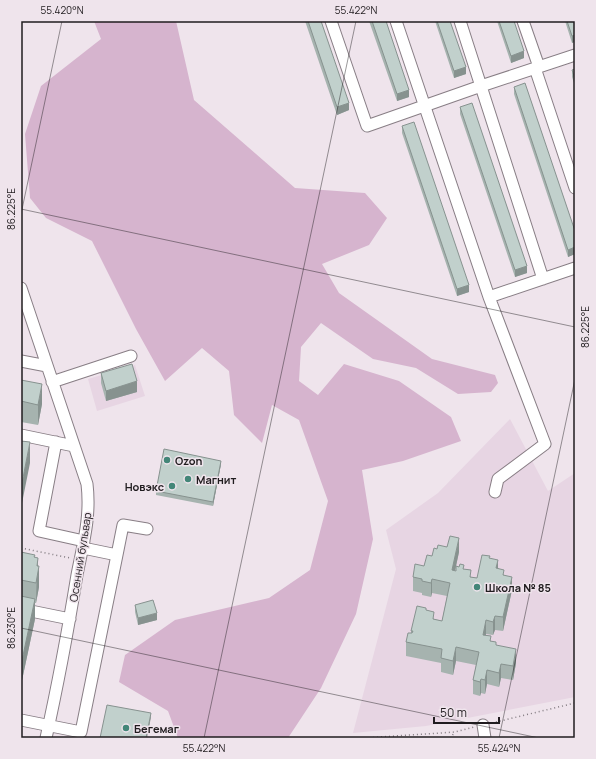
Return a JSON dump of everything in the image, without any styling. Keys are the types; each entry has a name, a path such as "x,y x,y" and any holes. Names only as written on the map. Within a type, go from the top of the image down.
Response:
{"street":[{"path":"331,21 367,126 575,55"},
{"path":"396,21 489,297 545,444 498,479 495,492"},
{"path":"460,21 543,279"},
{"path":"523,21 575,188"},
{"path":"489,297 575,268"},
{"name":"Осенний бульвар","path":"21,288 87,484 88,497 88,512 70,619 46,738"},
{"path":"52,382 131,356"},
{"path":"21,361 47,366"},
{"path":"21,435 74,446"},
{"path":"56,442 39,531 117,555"},
{"path":"21,720 81,732 123,525 147,529"},
{"path":"21,609 70,619"},
{"path":"483,725 485,738"}],"path":[{"path":"21,548 80,560"},
{"path":"365,738 455,732 575,703"},
{"path":"450,738 455,732"}],"shaded area":[{"path":"94,21 176,21 194,100 295,188 365,193 387,218 369,245 322,264 339,293 432,359 495,375 498,383 491,392 458,394 416,368 373,359 321,323 301,347 299,381 318,395 344,364 399,381 451,417 461,441 403,461 362,470 373,539 356,614 321,688 288,738 178,738 168,711 119,682 125,655 175,620 269,598 310,570 328,501 299,420 272,405 262,443 234,415 229,371 202,348 165,381 136,329 92,241 46,218 30,198 25,134 41,86 101,39"},
{"path":"135,365 145,396 97,411 88,379"},
{"name":"Школа № 85","path":"510,419 548,491 575,473 575,697 426,726 353,733 396,569 386,530 438,493"}],"building":[{"path":"308,21 321,21 349,103 337,107"},
{"path":"372,21 386,21 409,90 397,94"},
{"path":"437,21 450,21 466,67 454,71"},
{"path":"499,21 514,21 524,51 511,56"},
{"path":"567,21 575,21 575,35 572,36"},
{"path":"575,69 575,79 572,70"},
{"path":"525,83 575,231 575,247 568,250 514,87"},
{"path":"472,103 527,266 515,270 460,107"},
{"path":"414,122 469,285 457,289 402,126"},
{"path":"132,364 137,381 106,391 101,373"},
{"path":"21,380 42,384 38,405 21,401"},
{"path":"21,441 30,442 21,488"},
{"name":"Магнит","path":"164,449 221,461 213,502 156,491"},
{"path":"450,536 459,538 452,570 456,571 456,566 459,567 460,564 464,565 463,569 471,570 470,577 477,578 482,555 490,556 489,558 498,560 496,568 504,570 503,575 512,577 503,617 495,616 493,622 486,620 483,635 491,636 490,641 496,642 496,645 516,649 513,666 501,664 499,673 487,670 485,680 481,679 480,682 473,680 479,652 456,647 453,661 441,658 442,649 406,642 408,633 412,633 413,631 411,631 417,606 434,612 433,619 442,621 450,583 432,579 431,583 413,577 415,564 424,566 427,555 432,556 434,548 437,549 438,545 447,547"},
{"path":"21,552 35,555 34,557 38,558 37,566 39,566 36,583 21,580"},
{"path":"21,596 35,599 21,665"},
{"path":"153,600 157,613 138,618 135,605"},
{"name":"Бегемаг","path":"107,705 151,713 146,738 100,738"}],"place":[{"name":"Ozon","path":"167,460"},
{"name":"Магнит","path":"188,479"},
{"name":"Новэкс","path":"172,486"},
{"name":"Школа № 85","path":"477,587"},
{"name":"Бегемаг","path":"126,728"}]}
